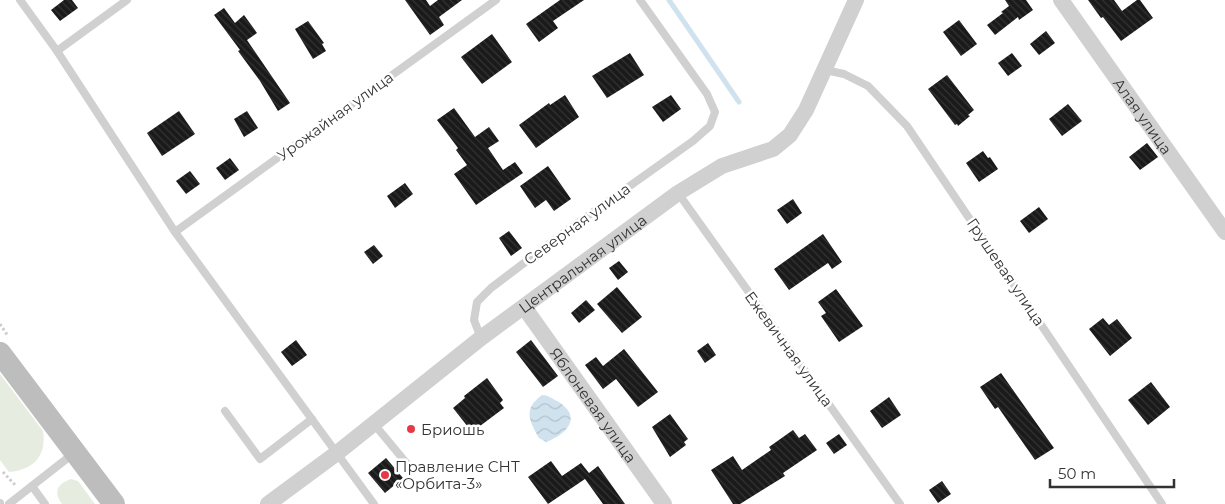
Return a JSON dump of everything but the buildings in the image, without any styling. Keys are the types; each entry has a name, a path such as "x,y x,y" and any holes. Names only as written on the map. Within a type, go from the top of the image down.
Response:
{"main road":[{"path":"0,353 114,504"}],"street":[{"name":"Центральная улица","path":"268,504 337,454 481,338 678,193 722,166 773,149 790,135 806,110 856,0"},
{"name":"Алая улица","path":"1061,0 1225,232"},
{"name":"Яблоневая улица","path":"524,307 664,504"}],"lane":[{"path":"20,0 57,50 175,232 374,504"},
{"path":"57,50 127,0"},
{"name":"Урожайная улица","path":"175,232 496,0"},
{"name":"Северная улица","path":"481,338 474,320 477,302 491,288 693,141 710,126 714,112 707,94 640,0"},
{"name":"Грушевая улица","path":"824,70 844,74 868,86 907,126 1162,504"},
{"name":"Ежевичная улица","path":"678,193 900,504"},
{"path":"224,411 260,459 312,419"},
{"path":"374,424 408,464"},
{"path":"9,504 75,452"},
{"path":"32,486 45,504"}],"shaded area":[{"path":"0,374 43,431 43,448 40,454 31,465 18,471 9,472 0,460"},
{"path":"71,479 78,481 95,504 62,504 59,500 58,489 62,483"}],"water":[{"path":"542,395 550,397 565,407 571,418 570,424 561,434 546,442 539,438 530,415 532,405"}],"waterway":[{"path":"669,0 739,102"}],"place":[{"name":"Бриошь","path":"411,429"},
{"name":"Правление СНТ «Орбита-3»","path":"385,475"}]}
